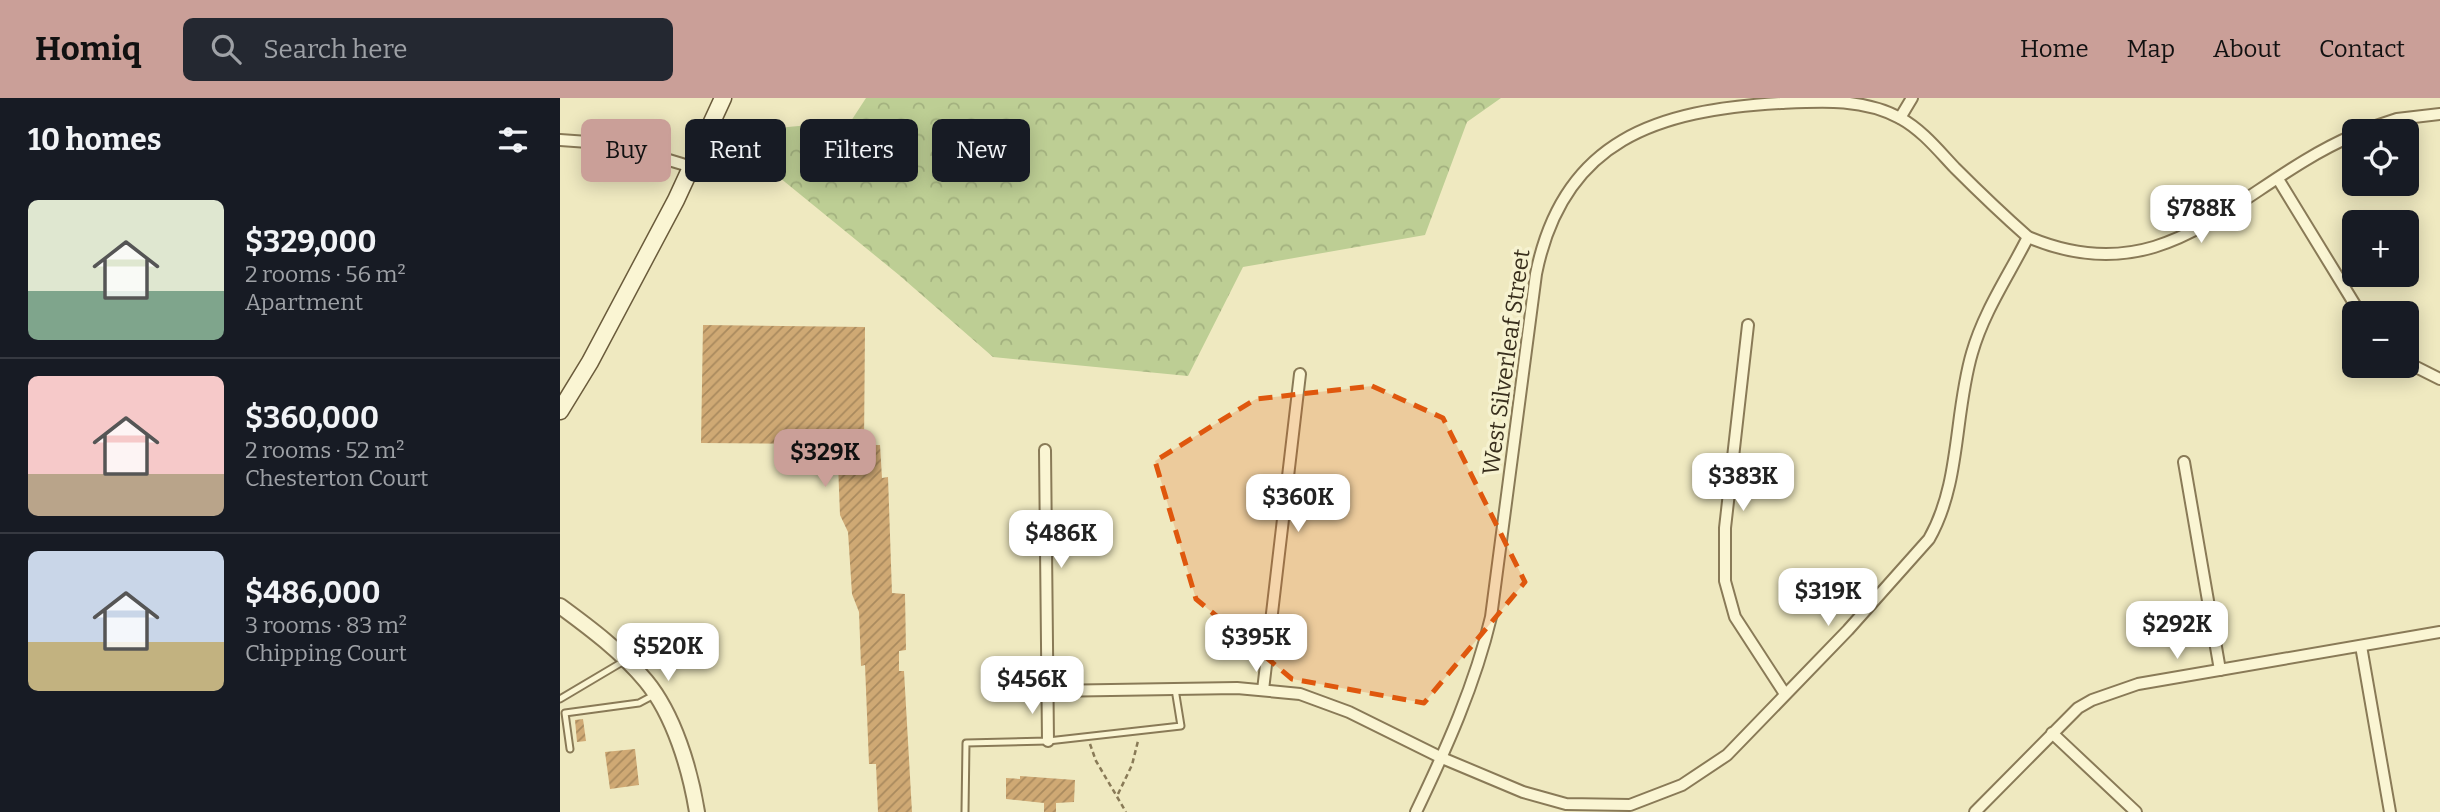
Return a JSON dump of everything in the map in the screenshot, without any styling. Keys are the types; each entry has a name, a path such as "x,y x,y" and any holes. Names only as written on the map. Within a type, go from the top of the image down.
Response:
{"main road":[{"path":"714,119 723,98"},
{"path":"560,411 606,334 685,181"}],"street":[{"path":"1900,118 1912,98"},
{"name":"West Silverleaf Street","path":"1416,812 1442,758 1477,671 1491,617 1536,274 1546,236 1567,193 1590,166 1624,139 1682,115 1762,104 1832,101 1877,108 1900,118 1922,134 2028,237"},
{"path":"2397,119 2440,114"},
{"path":"560,141 616,144 685,165"},
{"path":"1048,691 1263,690 1300,694 1325,702 1442,758 1548,800 1583,806 1631,808 1709,770 1913,560 1937,525 1949,486 1963,391 1972,353 1989,310 2028,237 2050,247 2094,255 2144,251 2186,236 2342,142"},
{"path":"2278,179 2353,301"},
{"path":"1748,325 1725,528 1725,580 1735,617 1785,694"},
{"path":"2419,369 2440,380"},
{"path":"1263,690 1300,374"},
{"path":"1045,450 1048,741"},
{"path":"2184,462 2220,670"},
{"path":"560,606 592,629 646,682 671,725 698,812"},
{"path":"1975,812 2078,708 2112,692 2220,670 2440,632"},
{"path":"2361,646 2390,812"},
{"path":"2052,733 2136,812"}],"lane":[{"path":"560,699 625,660"},
{"path":"965,812 965,743 1048,741 1181,726 1175,689"},
{"path":"570,749 565,713 639,703 654,695"}],"path":[{"path":"1118,795 1132,765 1140,731"},
{"path":"1088,737 1096,761 1126,812"}],"highlighted area":[{"path":"1372,386 1443,418 1525,582 1424,703 1292,679 1196,599 1155,461 1256,399"}],"green space":[{"path":"866,98 1501,98 1467,122 1425,235 1243,267 1188,376 993,357 899,275 785,182 786,127 800,126 800,182 918,182 918,119 852,119"}],"building":[{"path":"703,325 865,327 864,445 880,445 882,478 888,477 892,593 905,594 906,650 899,651 899,671 904,671 912,812 878,812 876,764 869,764 865,665 861,666 859,612 852,594 848,532 840,515 838,463 830,444 701,443"},
{"path":"583,719 586,741 577,742 575,720"},
{"path":"635,749 639,785 610,789 605,752"},
{"path":"1020,776 1075,780 1074,802 1056,803 1056,812 1044,812 1044,803 1006,799 1006,778 1020,779"}]}
